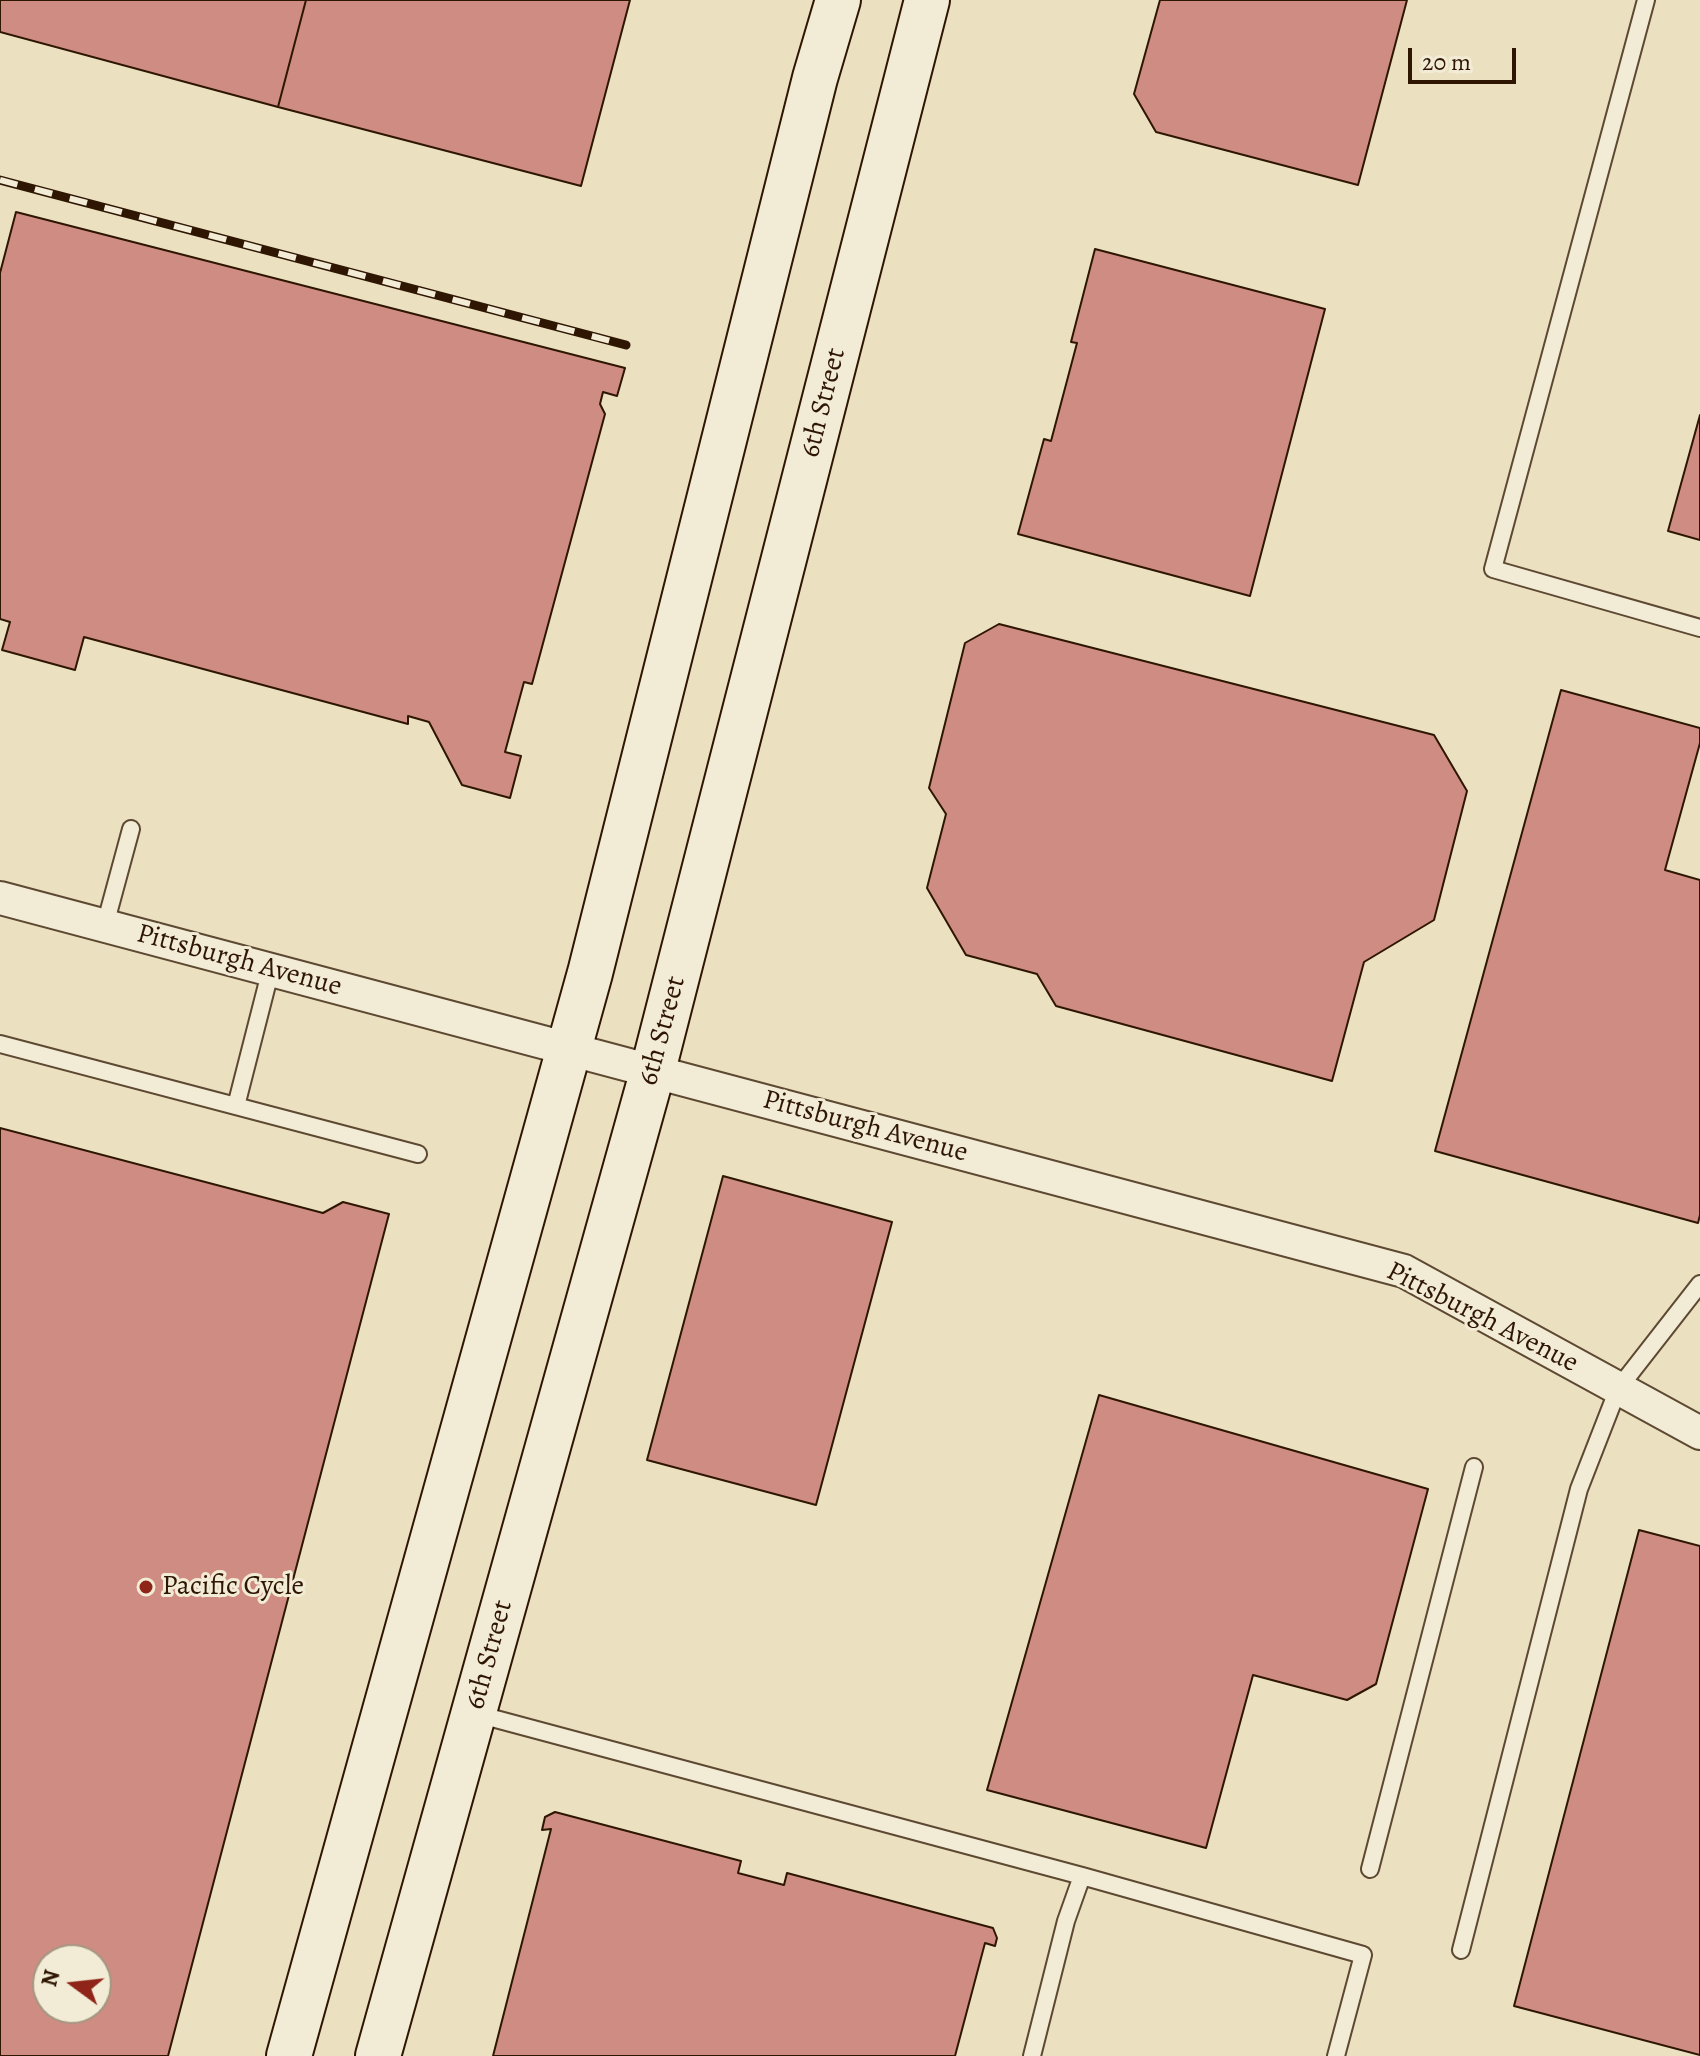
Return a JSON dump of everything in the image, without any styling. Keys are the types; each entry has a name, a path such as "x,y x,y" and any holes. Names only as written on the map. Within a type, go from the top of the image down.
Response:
{"main road":[{"path":"289,2056 569,1048 815,78 838,0"},
{"name":"6th Street","path":"378,2056 653,1070 927,0"}],"street":[{"name":"Pittsburgh Avenue","path":"0,898 1404,1271 1700,1433"}],"lane":[{"path":"1646,0 1493,569 1700,628"},
{"path":"105,925 131,829"},
{"path":"236,1106 271,969"},
{"path":"0,1044 418,1154"},
{"path":"1461,1950 1579,1489 1618,1389 1700,1284"},
{"path":"1370,1869 1474,1467"},
{"path":"474,1713 1082,1876 1363,1955 1336,2056"},
{"path":"1032,2056 1066,1921 1082,1876"}],"building":[{"path":"0,0 306,0 278,107 0,32"},
{"path":"306,0 630,0 581,186 278,107"},
{"path":"1160,0 1407,0 1358,185 1156,132 1134,94"},
{"path":"16,212 625,368 617,396 603,392 600,404 605,414 532,684 524,682 505,752 521,756 510,798 462,785 429,722 408,716 408,724 84,637 75,670 2,650 10,622 0,619 0,273"},
{"path":"1095,249 1325,309 1250,596 1018,534 1044,439 1051,441 1077,343 1071,342"},
{"path":"1700,415 1700,540 1668,531"},
{"path":"999,624 1434,735 1467,791 1434,920 1364,962 1332,1081 1056,1006 1037,974 966,955 927,888 946,814 929,788 965,643"},
{"path":"1561,690 1700,728 1700,743 1665,870 1700,880 1698,1223 1435,1151"},
{"name":"Pacific Cycle","path":"0,1128 323,1213 343,1202 389,1214 168,2056 0,2056"},
{"path":"723,1176 892,1222 816,1505 647,1460"},
{"path":"1099,1395 1428,1489 1376,1684 1347,1700 1253,1675 1206,1848 987,1790"},
{"path":"1639,1530 1700,1546 1700,2055 1514,2006"},
{"path":"555,1812 741,1861 738,1873 784,1885 787,1873 993,1928 997,1938 995,1946 985,1943 955,2056 493,2056 551,1829 542,1830 545,1817"}],"railway":[{"path":"0,180 626,345"}],"place":[{"name":"Pacific Cycle","path":"146,1587"}]}
